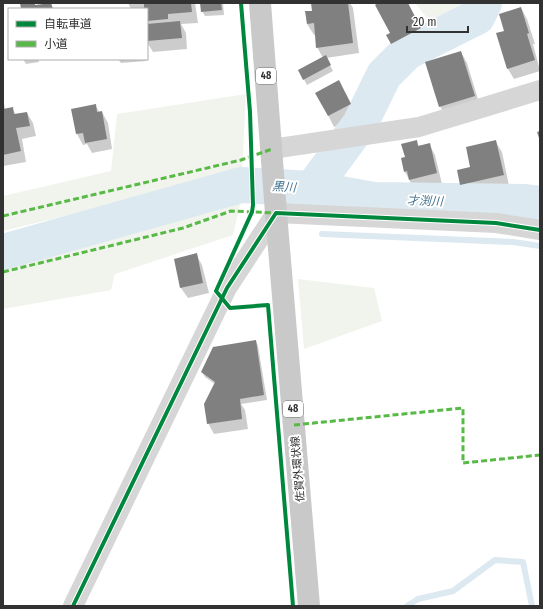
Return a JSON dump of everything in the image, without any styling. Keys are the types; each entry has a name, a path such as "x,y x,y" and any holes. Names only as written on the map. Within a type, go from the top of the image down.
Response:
{"main road":[{"name":"48","path":"260,3 276,213"},
{"name":"佐賀外環状線","path":"276,213 309,606"}],"street":[{"path":"272,150 419,127 540,90"},
{"path":"73,606 227,288 276,213 496,223 540,230"}],"shaded area":[{"path":"415,3 476,3 472,10 435,28"},
{"path":"246,94 242,173 3,231 3,196 111,171 117,114"},
{"path":"241,200 233,235 115,274 111,290 3,309 3,260"},
{"path":"298,279 374,288 382,321 304,349"}],"building":[{"path":"20,3 35,3 35,5 51,3 53,8 21,8"},
{"path":"144,3 191,3 192,12 168,14 168,19 148,21 148,8 144,8"},
{"path":"200,3 221,3 222,10 201,12"},
{"path":"311,3 348,3 353,43 316,48 314,23 307,24 305,11 312,11"},
{"path":"378,3 408,3 421,28 391,44 386,35 390,33 375,5"},
{"path":"521,7 535,60 507,69 496,33 504,31 499,14"},
{"path":"180,21 182,38 148,41 148,24"},
{"path":"461,51 475,96 439,107 425,62"},
{"path":"326,55 331,65 303,80 298,70"},
{"path":"339,80 351,104 328,116 315,93"},
{"path":"96,104 97,112 102,111 107,139 85,143 83,133 76,134 71,109"},
{"path":"13,107 14,114 27,112 30,126 16,128 21,151 3,155 3,109"},
{"path":"540,131 540,141 537,132"},
{"path":"417,140 418,146 430,143 437,173 409,180 407,171 404,172 401,158 405,157 401,144"},
{"path":"496,140 504,175 460,185 457,170 470,167 466,147"},
{"path":"197,253 203,283 180,288 174,259"},
{"path":"256,340 264,395 240,399 242,419 207,424 204,404 215,382 201,372 213,347"}],"waterway":[{"name":"黒川","path":"312,189 360,124 384,75 407,52 477,17 484,3"},
{"name":"黒川","path":"3,252 241,185 312,189 374,200 523,202 540,204"},
{"path":"322,234 513,242 540,246"},
{"path":"407,606 418,599 453,591 495,560 523,562 532,606"}],"marked path":[{"path":"3,216 241,160 272,149"},
{"path":"3,272 183,228 231,211 276,213"},
{"path":"294,425 463,408 463,463 540,455"}],"cycle path":[{"path":"241,3 250,112 253,205 252,212 216,291 230,308 268,305 293,606"},
{"path":"73,606 227,288 276,213 496,223 540,230"}],"water label":[{"name":"才渕川","path":"425,201"}]}
